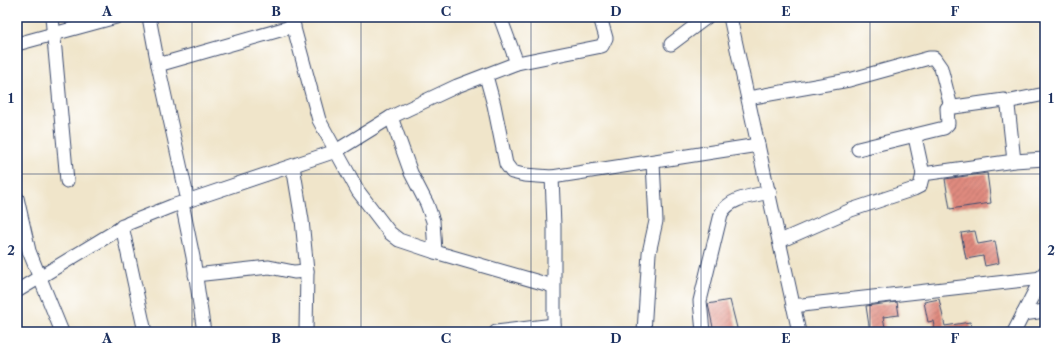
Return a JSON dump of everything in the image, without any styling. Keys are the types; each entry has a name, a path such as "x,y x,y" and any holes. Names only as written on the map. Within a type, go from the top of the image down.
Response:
{"street":[{"path":"52,17 67,181"},
{"path":"17,44 116,17"},
{"path":"149,17 185,202 204,332"},
{"path":"500,17 517,63"},
{"path":"17,291 122,226 185,202 336,151 391,117 444,92 517,63 602,46 606,38 600,17"},
{"path":"672,44 707,17"},
{"path":"730,17 800,332"},
{"path":"158,65 293,22 319,120 358,191 390,233 399,240 435,252 553,286"},
{"path":"748,98 848,80 929,58 934,58 941,68 951,107"},
{"path":"486,76 494,105 506,164 512,172 524,175 552,177 653,163 758,145"},
{"path":"858,149 915,137 947,126 946,111 951,107 1000,100 1006,102 1045,94"},
{"path":"1006,102 1014,161"},
{"path":"391,117 412,173 427,204 433,221 435,252"},
{"path":"780,241 851,210 920,186 923,174 915,137"},
{"path":"923,174 1045,158"},
{"path":"644,332 649,253 656,220 653,163"},
{"path":"293,166 302,220 308,271 306,332"},
{"path":"496,332 554,328 554,226 552,177"},
{"path":"703,332 700,301 721,214 725,206 732,201 770,192"},
{"path":"17,198 27,244 62,332"},
{"path":"122,226 145,332"},
{"path":"195,275 269,267 294,272 308,271"},
{"path":"793,306 1043,274"},
{"path":"1014,332 1043,274"},
{"path":"1023,314 1045,311"}],"building":[{"path":"987,173 991,203 950,209 945,179"},
{"path":"975,231 978,244 995,241 999,263 985,266 983,256 966,259 961,233"},
{"path":"939,299 945,326 970,322 972,332 935,332 933,321 928,322 924,302"},
{"path":"730,300 738,332 714,332 708,304"},
{"path":"897,302 899,315 883,317 886,332 870,332 866,306"}]}
